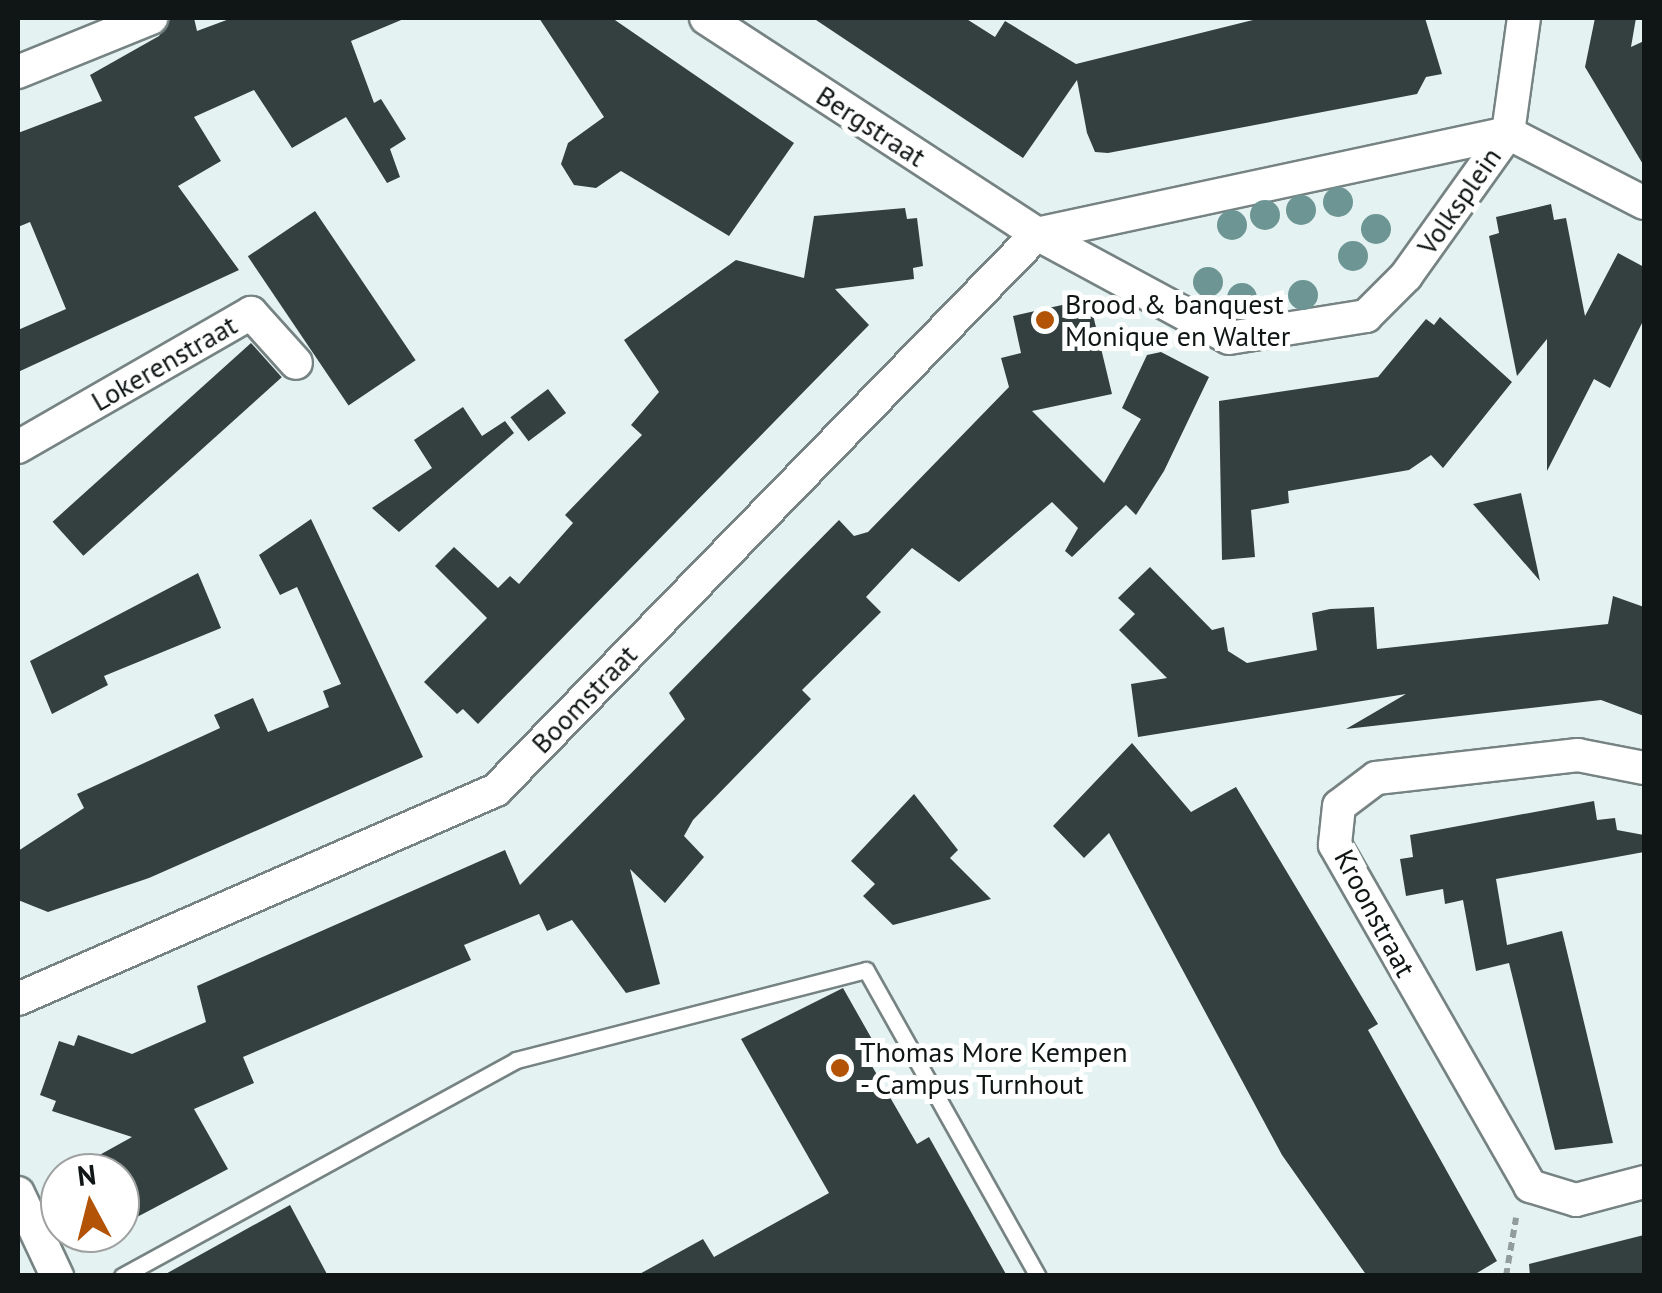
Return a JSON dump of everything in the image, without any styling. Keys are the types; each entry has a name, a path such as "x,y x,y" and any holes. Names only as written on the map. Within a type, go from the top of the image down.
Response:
{"street":[{"path":"18,72 151,18"},
{"name":"Bergstraat","path":"706,18 1037,234"},
{"path":"1524,18 1508,133 1644,202"},
{"name":"Volksplein","path":"1037,234 1229,338 1366,316 1406,276 1508,133"},
{"name":"Volksplein","path":"1037,234 1508,133"},
{"name":"Boomstraat","path":"18,999 496,790 1037,234"},
{"name":"Lokerenstraat","path":"18,447 251,313 296,363"},
{"name":"Kroonstraat","path":"1522,1174 1335,845 1340,806 1376,778 1578,755 1644,768"},
{"path":"1522,1174 1551,1198 1644,1182"},
{"path":"18,1193 26,1237 56,1276"}],"lane":[{"path":"122,1276 516,1060 866,970 1038,1276"}],"path":[{"path":"1506,1276 1522,1174"}],"building":[{"path":"171,18 194,18 197,31 232,18 406,18 351,41 374,103 381,99 406,139 390,149 400,177 387,183 346,117 292,148 254,90 194,117 221,161 178,186 239,270 18,372 18,330 66,309 30,222 18,227 18,133 102,101 90,75 159,36"},
{"path":"539,18 612,18 794,143 729,236 621,171 596,188 574,185 561,164 568,143 604,117"},
{"path":"813,18 965,18 995,37 1005,21 1076,64 1261,18 1425,18 1442,74 1426,77 1417,94 1108,153 1095,152 1087,133 1077,80 1023,158"},
{"path":"1595,18 1636,18 1631,47 1644,41 1644,166 1585,67"},
{"path":"1551,204 1554,220 1566,218 1585,316 1618,253 1644,267 1644,319 1610,388 1594,379 1547,471 1547,339 1517,376 1489,236 1499,233 1496,217"},
{"path":"905,208 907,219 917,218 923,266 913,268 914,279 835,289 869,325 478,724 463,709 457,714 424,682 487,618 435,566 454,547 498,588 510,576 519,584 573,523 565,515 642,435 631,425 659,392 624,340 736,260 804,278 814,216"},
{"path":"315,211 416,360 349,406 248,256"},
{"path":"1080,301 1083,318 1093,315 1112,394 1032,411 1104,483 1141,419 1122,408 1147,355 1161,352 1209,377 1164,471 1136,515 1126,505 1072,557 1065,551 1078,528 1052,502 959,582 912,548 866,597 881,612 802,690 811,699 693,820 684,836 704,857 665,903 630,869 660,984 626,993 572,920 547,931 539,914 464,945 471,960 243,1057 254,1083 194,1109 228,1169 140,1215 140,1153 103,1153 132,1137 52,1111 56,1101 40,1095 59,1041 74,1046 78,1035 132,1054 206,1022 197,986 505,850 520,885 685,719 669,693 839,520 854,536 868,532 1009,387 1001,358 1021,353 1013,316"},
{"path":"1440,317 1512,382 1443,468 1431,455 1409,470 1288,491 1289,503 1251,510 1255,557 1222,560 1219,401 1378,377 1426,319 1434,325"},
{"path":"251,343 282,377 83,556 53,522"},
{"path":"548,389 566,413 529,441 510,417"},
{"path":"463,407 482,436 505,421 514,433 399,532 372,508 432,468 414,440"},
{"path":"1521,493 1540,581 1473,504"},
{"path":"311,519 423,757 149,878 48,912 18,900 18,851 84,808 77,794 220,728 214,715 253,698 268,732 329,707 323,691 341,684 297,587 280,595 259,555"},
{"path":"1150,567 1212,630 1224,627 1228,651 1247,663 1317,650 1312,613 1330,609 1374,607 1377,649 1608,624 1613,596 1644,607 1644,716 1601,700 1346,729 1406,694 1138,737 1131,684 1167,678 1119,630 1135,614 1118,598"},
{"path":"198,573 221,628 104,676 108,685 52,714 30,661"},
{"path":"1132,743 1191,812 1236,787 1378,1024 1368,1030 1497,1261 1472,1276 1367,1276 1282,1155 1109,833 1084,858 1053,826"},
{"path":"914,794 958,850 950,858 991,899 893,925 863,896 875,884 851,861"},
{"path":"1594,801 1597,820 1615,818 1617,830 1644,835 1644,852 1496,879 1507,945 1562,931 1613,1143 1555,1150 1509,963 1476,971 1463,900 1445,904 1443,889 1406,896 1400,859 1413,857 1410,835"},
{"path":"843,988 873,1041 861,1047 917,1144 929,1137 1007,1276 636,1276 703,1239 714,1257 829,1193 741,1039"},
{"path":"290,1205 328,1276 162,1276"},
{"path":"1644,1235 1644,1276 1530,1276 1529,1264"}],"place":[{"name":"Brood & banquest Monique en Walter","path":"1045,320"},
{"name":"Thomas More Kempen - Campus Turnhout","path":"840,1068"}]}
